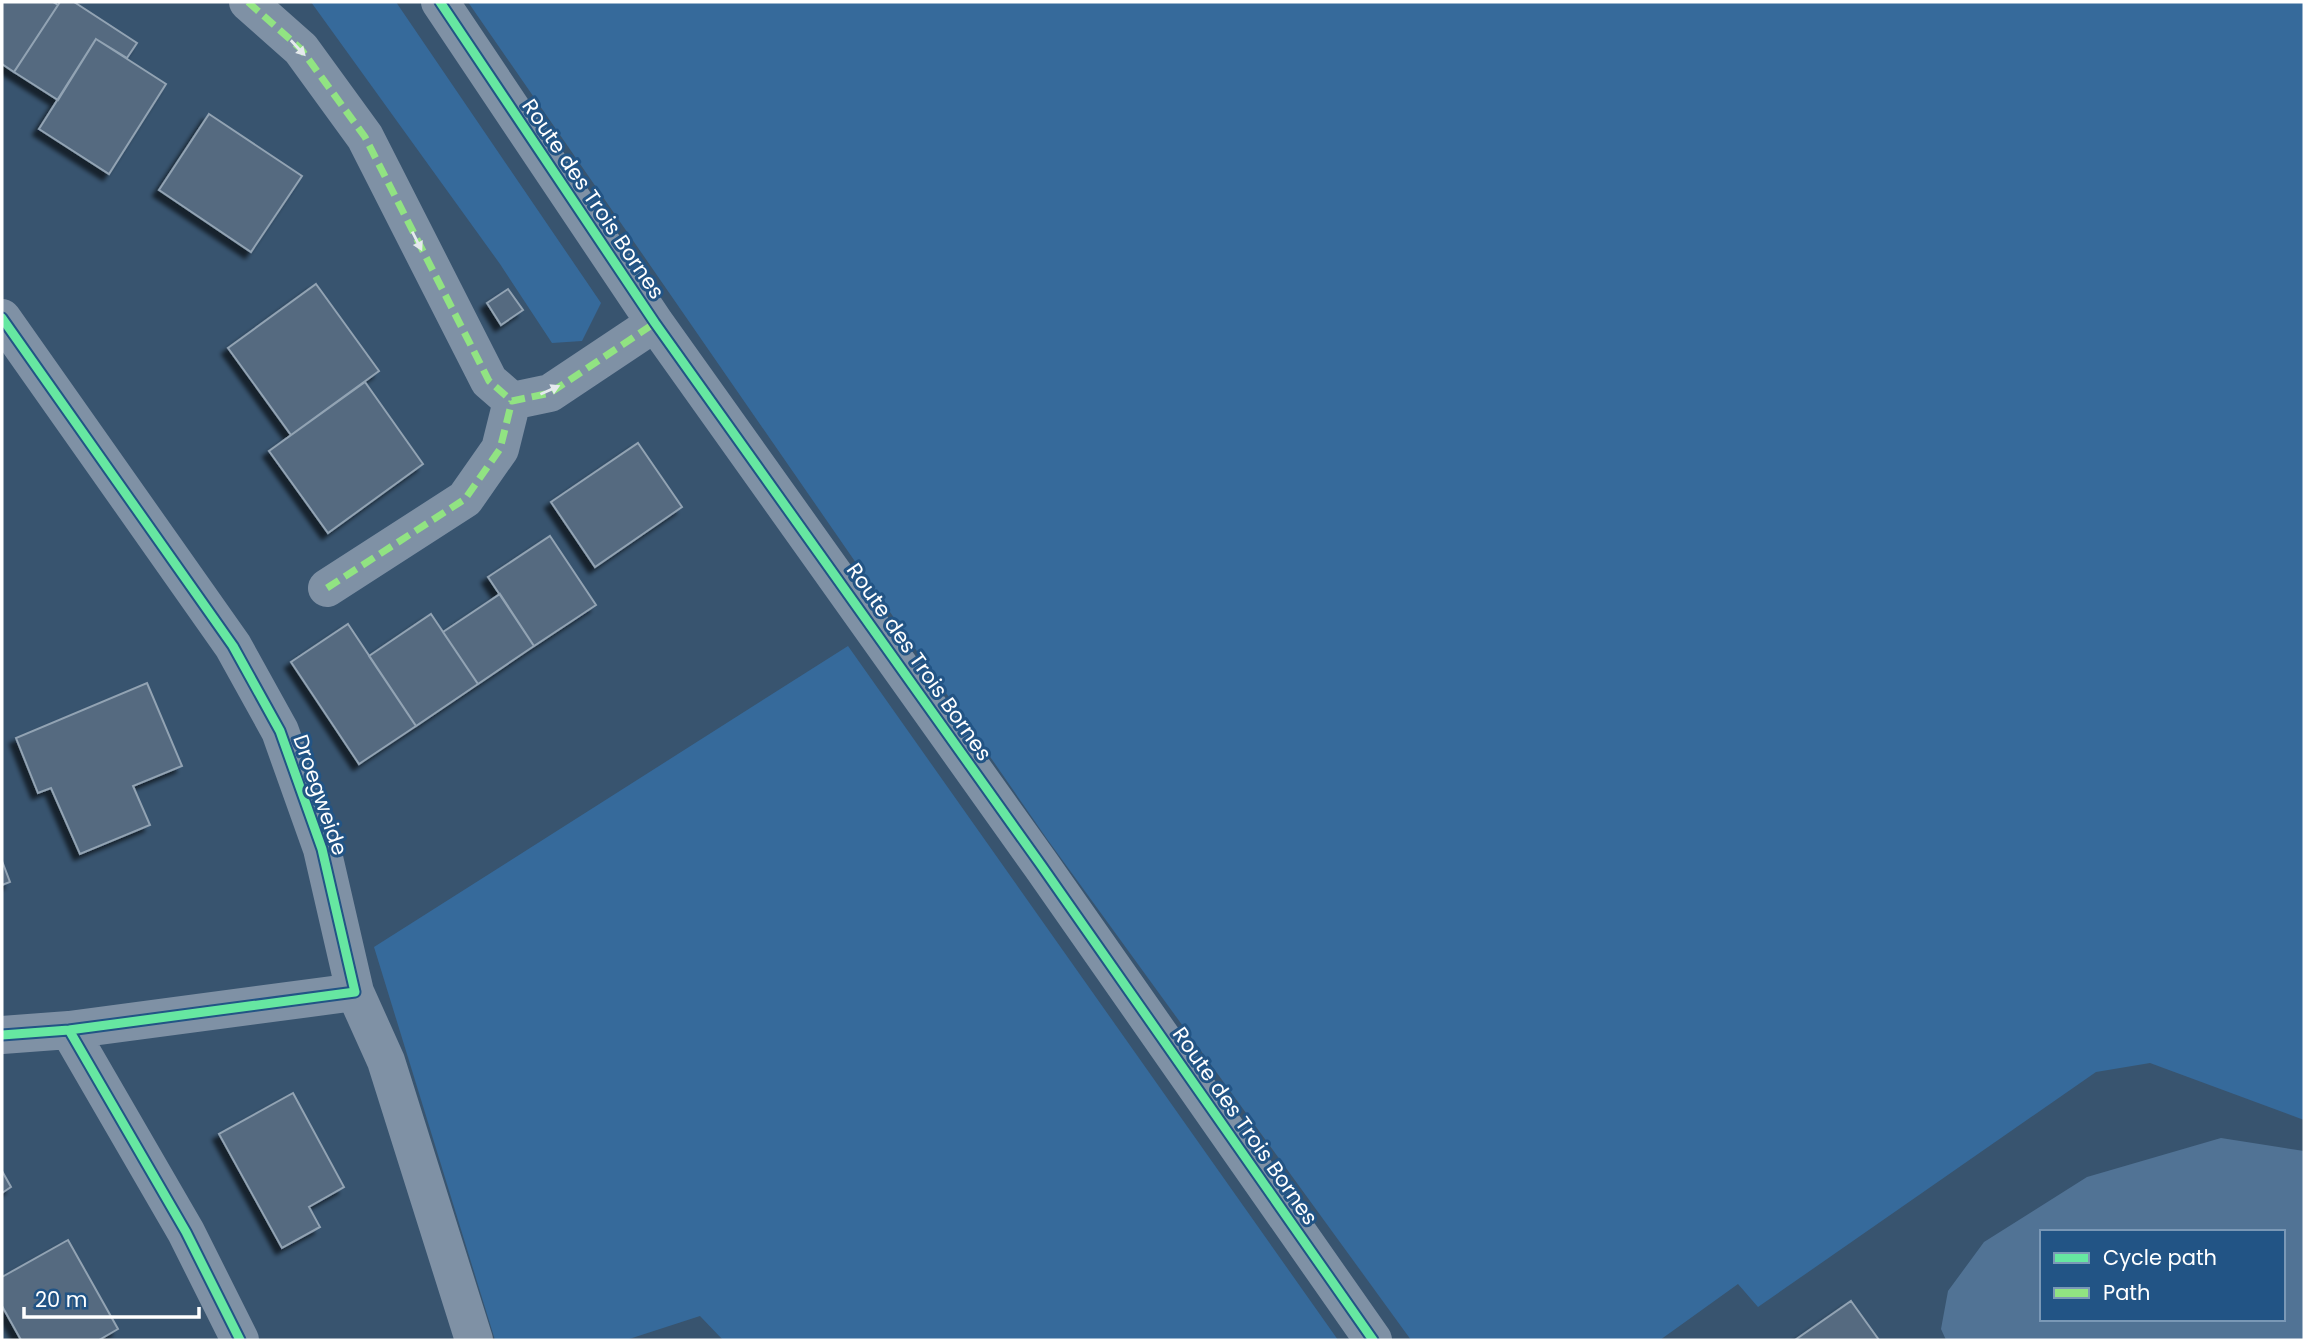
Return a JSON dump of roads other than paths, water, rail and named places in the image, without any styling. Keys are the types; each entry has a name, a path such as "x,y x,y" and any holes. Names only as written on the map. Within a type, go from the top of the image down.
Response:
{"street":[{"path":"248,2 301,49 365,137 489,381 512,401"},
{"name":"Route des Trois Bornes","path":"440,2 655,323 1041,865 1373,1340"},
{"name":"Droegweide","path":"2,318 233,646 280,732 322,849 355,992 386,1061 474,1340"},
{"path":"512,401 550,393 655,323"},
{"path":"327,588 465,499 500,449 512,401"},
{"path":"2,1035 69,1030 355,992"},
{"path":"69,1030 186,1232 240,1340"}]}
